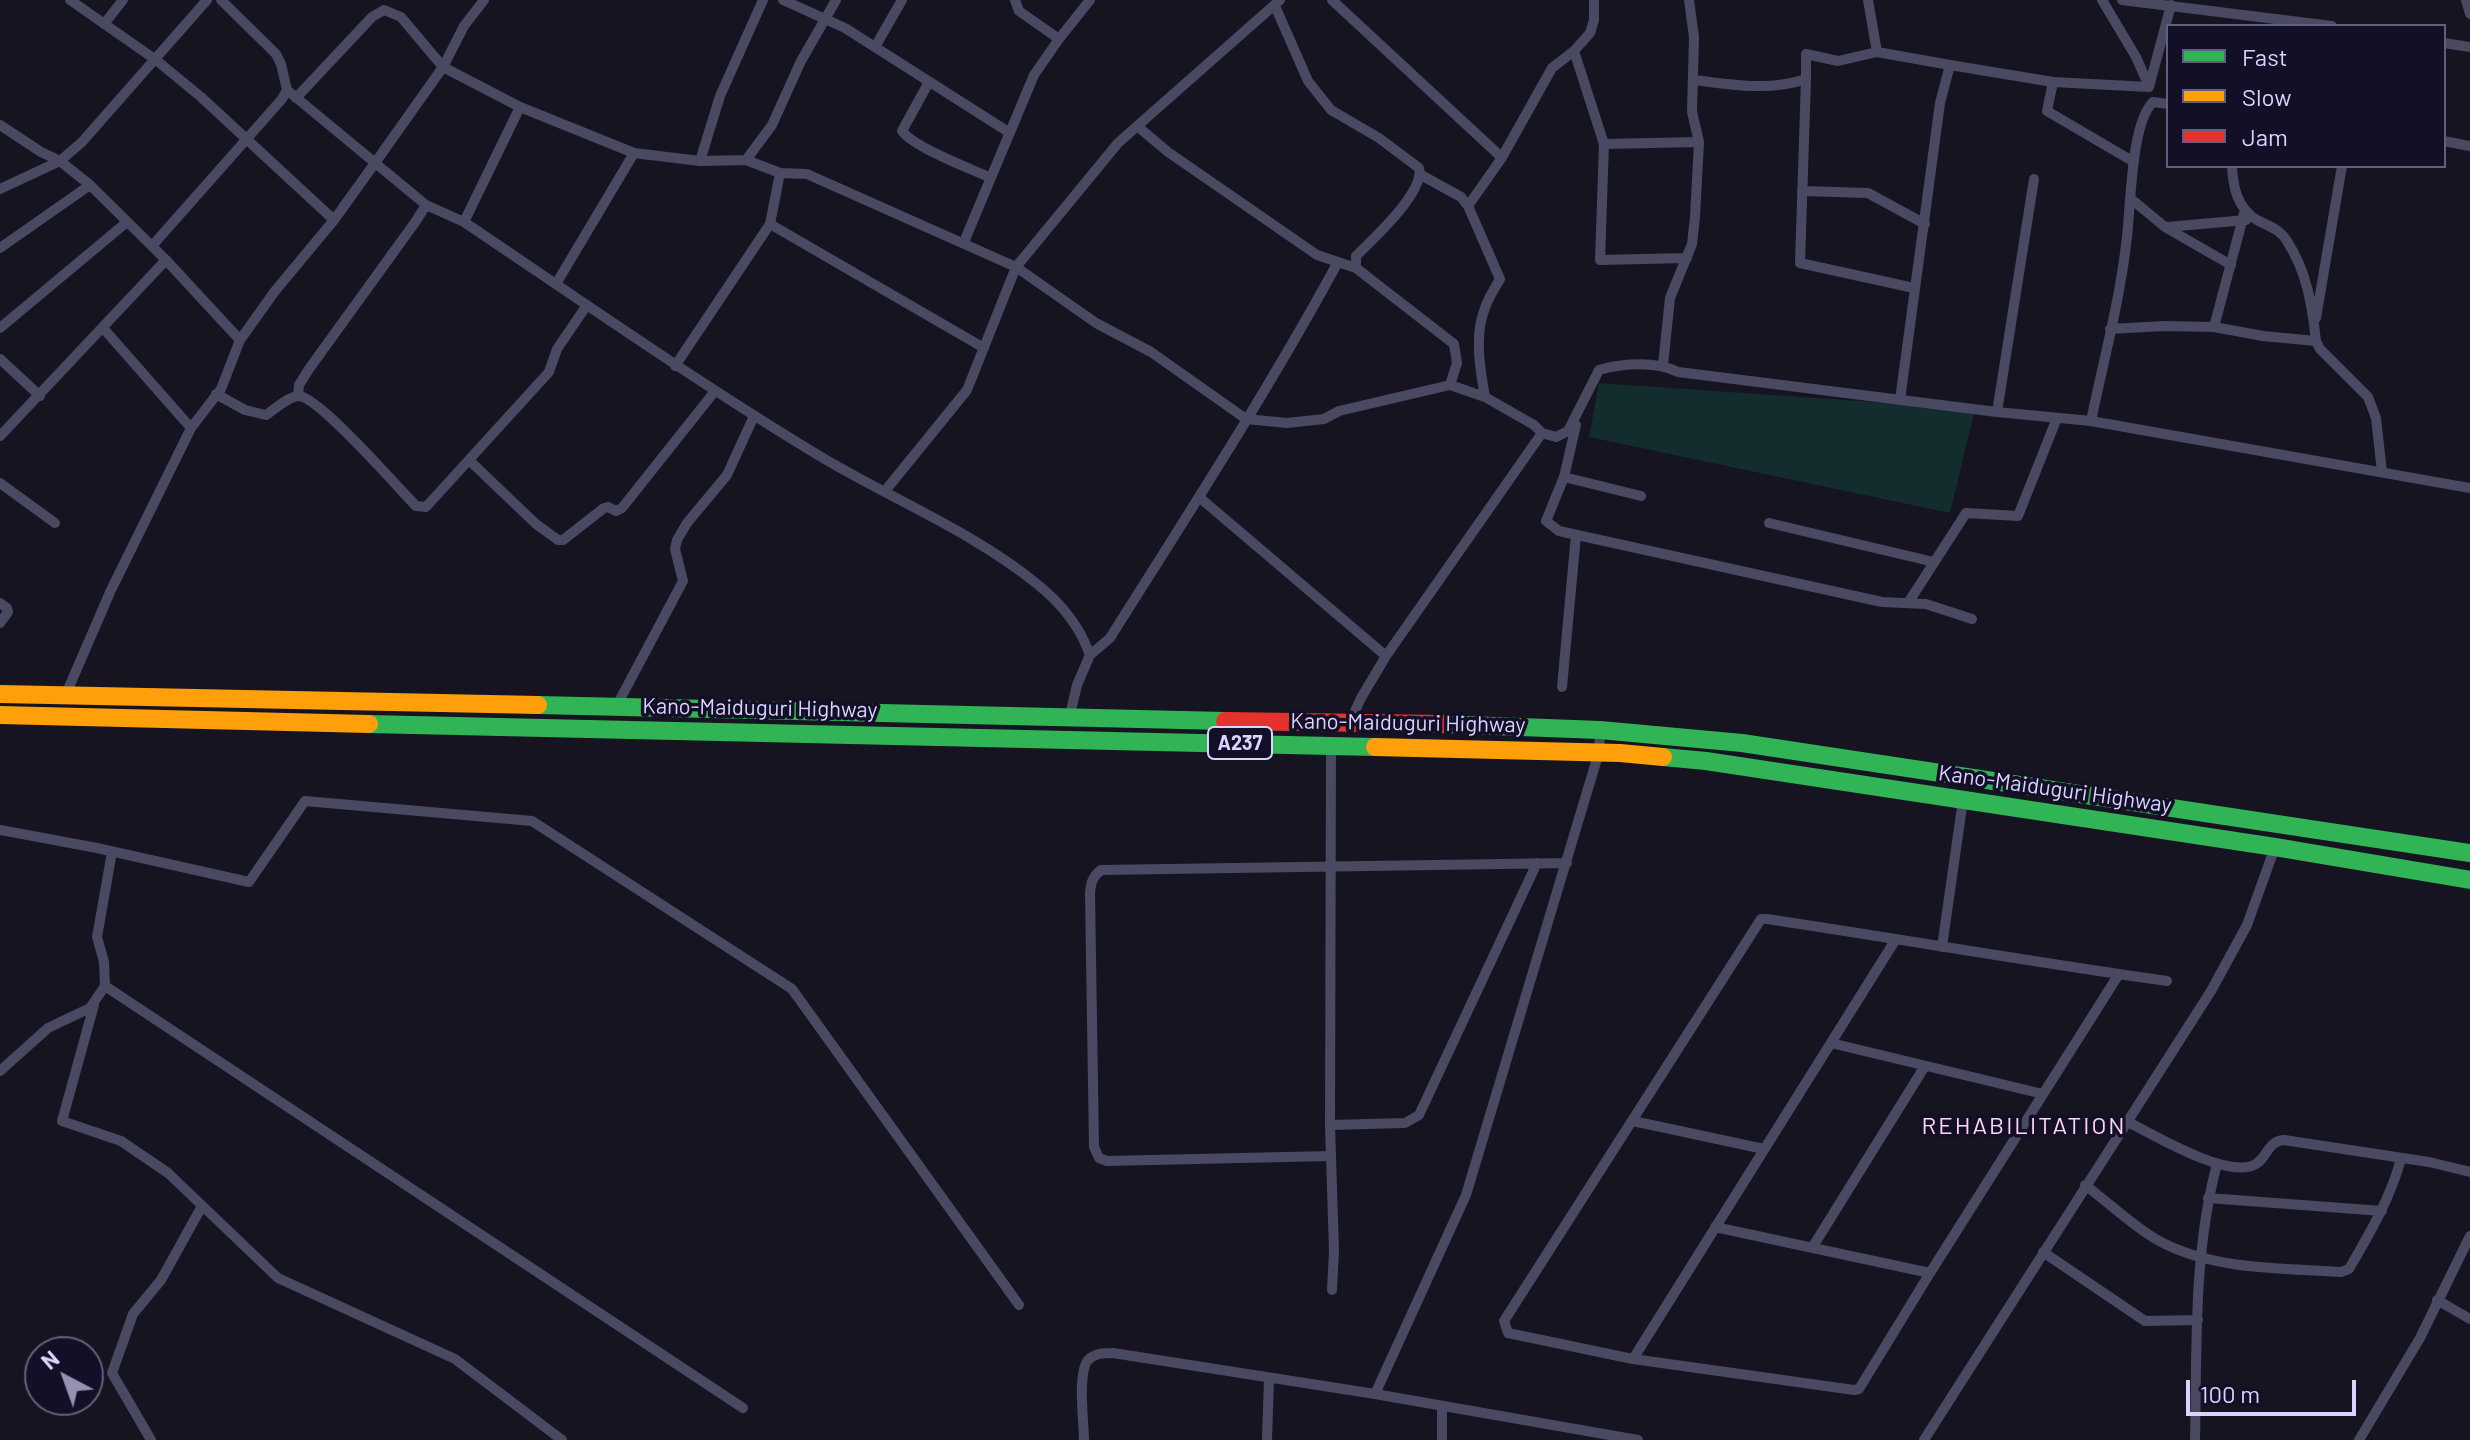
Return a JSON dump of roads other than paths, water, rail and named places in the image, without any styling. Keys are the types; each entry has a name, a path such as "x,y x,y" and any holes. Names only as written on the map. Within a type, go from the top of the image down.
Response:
{"highway":[{"name":"Kano-Maiduguri Highway","path":"0,694 1600,730 1742,743 2470,853"},
{"name":"Kano-Maiduguri Highway","path":"0,715 1599,752 1706,761 2275,847 2470,880"}],"street":[{"path":"70,0 156,60 334,220"},
{"path":"104,24 123,0"},
{"path":"0,189 60,161 82,142 207,0"},
{"path":"221,0 276,54 287,90 426,205 464,222 754,416 996,556 1036,583 1080,630 1090,655"},
{"path":"66,694 111,590 191,428 216,394 240,340 375,163 443,67 464,26 484,0"},
{"path":"700,161 720,96 763,0"},
{"path":"783,0 845,28 1010,133"},
{"path":"746,160 772,125 801,61 836,0"},
{"path":"875,47 902,0"},
{"path":"1015,0 1019,11 1059,39"},
{"path":"964,242 1034,75 1090,0"},
{"path":"1332,0 1468,124 1501,159"},
{"path":"1468,206 1501,159 1552,68 1574,51 1590,33 1594,20 1594,0"},
{"path":"1663,365 1670,298 1692,244 1695,217 1699,142 1692,112 1694,37 1689,0"},
{"path":"1868,0 1877,52"},
{"path":"2102,0 2136,57 2153,102"},
{"path":"2122,0 2302,24"},
{"path":"2466,0 2470,14"},
{"path":"885,491 967,390 1016,267 1118,143 1277,3 1308,81 1331,110 1379,138 1419,168 1421,175 1461,197 1468,206 1500,279 1481,321 1479,365 1485,397"},
{"path":"2149,87 2171,5"},
{"path":"296,98 372,17 384,10 401,17 443,67 520,107 634,153 700,161 746,160 780,173 807,174 964,242 1016,267 1096,323 1151,352 1246,419 1287,423 1324,419 1352,407 1450,385 1485,397 1534,425 1542,433 1556,437 1568,431 1599,370 1663,365 1678,372 2091,421 2470,488"},
{"path":"2446,43 2470,47"},
{"path":"1574,51 1604,144 1600,260 1687,258"},
{"path":"1914,288 1800,263 1806,54 1838,61 1877,52 2053,82 2149,87"},
{"path":"1900,400 1940,103 1950,65"},
{"path":"1693,80 1763,88 1806,79"},
{"path":"929,82 902,131 906,137 991,178"},
{"path":"2053,82 2047,111 2134,162"},
{"path":"152,246 287,90"},
{"path":"2091,421 2126,246 2134,162 2145,109 2153,102 2166,104"},
{"path":"464,222 520,107"},
{"path":"0,125 60,161 90,185 166,260 240,340"},
{"path":"1137,126 1168,152 1317,255 1356,268 1454,344 1457,363 1450,385"},
{"path":"2446,141 2470,146"},
{"path":"1604,144 1699,142"},
{"path":"556,284 634,153"},
{"path":"2214,327 2244,215 2233,185 2232,168"},
{"path":"2314,328 2342,168"},
{"path":"675,366 770,224 780,173"},
{"path":"1356,268 1356,256 1395,215 1421,175"},
{"path":"1997,412 2034,179"},
{"path":"0,248 90,185"},
{"path":"1802,191 1868,193 1925,224"},
{"path":"2130,198 2165,227 2231,265"},
{"path":"298,396 299,385 309,369 426,205"},
{"path":"2165,227 2244,215 2273,227 2285,238 2302,268 2316,341 2368,397 2376,418 2382,472"},
{"path":"0,328 127,222"},
{"path":"770,224 984,348"},
{"path":"0,436 166,260"},
{"path":"1069,719 1077,685 1090,655 1110,638 1199,497 1302,328 1338,262"},
{"path":"216,394 245,410 266,415 298,396 305,397 420,508 426,507 549,372 557,349 587,305"},
{"path":"2110,329 2214,327 2316,341"},
{"path":"103,328 191,428"},
{"path":"0,359 40,396"},
{"path":"470,461 536,524 558,540 563,540 604,508 616,511 622,508 715,391"},
{"path":"1580,412 1564,477 1546,521 1559,531 1882,602 1926,604 1972,619"},
{"path":"616,707 683,581 675,549 677,540 687,523 727,475 754,416"},
{"path":"1908,603 1966,513 2018,516 2057,418"},
{"path":"1350,722 1386,656 1542,433"},
{"path":"1564,477 1641,496"},
{"path":"0,483 55,523"},
{"path":"1199,497 1386,656"},
{"path":"1769,523 1934,562"},
{"path":"1562,687 1576,535"},
{"path":"0,603 8,612 0,623"},
{"path":"1375,1394 1466,1195 1599,752 1600,730"},
{"path":"1331,745 1332,1290"},
{"path":"1942,947 1963,800"},
{"path":"0,830 249,882 305,801 532,821 792,989 1019,1305"},
{"path":"1924,1440 2211,991 2247,925 2275,847"},
{"path":"112,852 97,937 104,962 105,986 94,1005 62,1121 121,1141 168,1173 278,1278 455,1359 562,1440"},
{"path":"1330,1125 1405,1123 1419,1115 1537,863"},
{"path":"1330,1156 1107,1161 1099,1158 1094,1147 1091,881 1101,870 1567,863"},
{"path":"2119,974 1859,1389 1633,1359 1508,1333 1504,1321 1761,919 2167,981"},
{"path":"1633,1359 1896,939"},
{"path":"105,986 743,1408"},
{"path":"0,1071 48,1028 84,1013 94,1005"},
{"path":"1831,1043 2043,1094"},
{"path":"1812,1248 1925,1066"},
{"path":"1633,1121 1764,1149"},
{"path":"2126,1121 2217,1164 2251,1167 2271,1144 2284,1140 2429,1162 2470,1172"},
{"path":"2085,1185 2162,1243 2201,1259 2345,1272 2391,1193 2401,1159"},
{"path":"2195,1440 2197,1289 2208,1198 2217,1164"},
{"path":"2208,1198 2382,1211"},
{"path":"151,1440 112,1373 133,1314 161,1280 202,1206"},
{"path":"1715,1227 1930,1273"},
{"path":"2359,1440 2420,1338 2470,1236"},
{"path":"2043,1252 2145,1321 2198,1320"},
{"path":"2437,1300 2470,1319"},
{"path":"1084,1440 1082,1372 1088,1361 1097,1354 1113,1353 1638,1440"},
{"path":"1267,1440 1269,1378"},
{"path":"1442,1406 1442,1440"}],"district":[{"name":"REHABILITATION","path":"2024,1126"}]}
